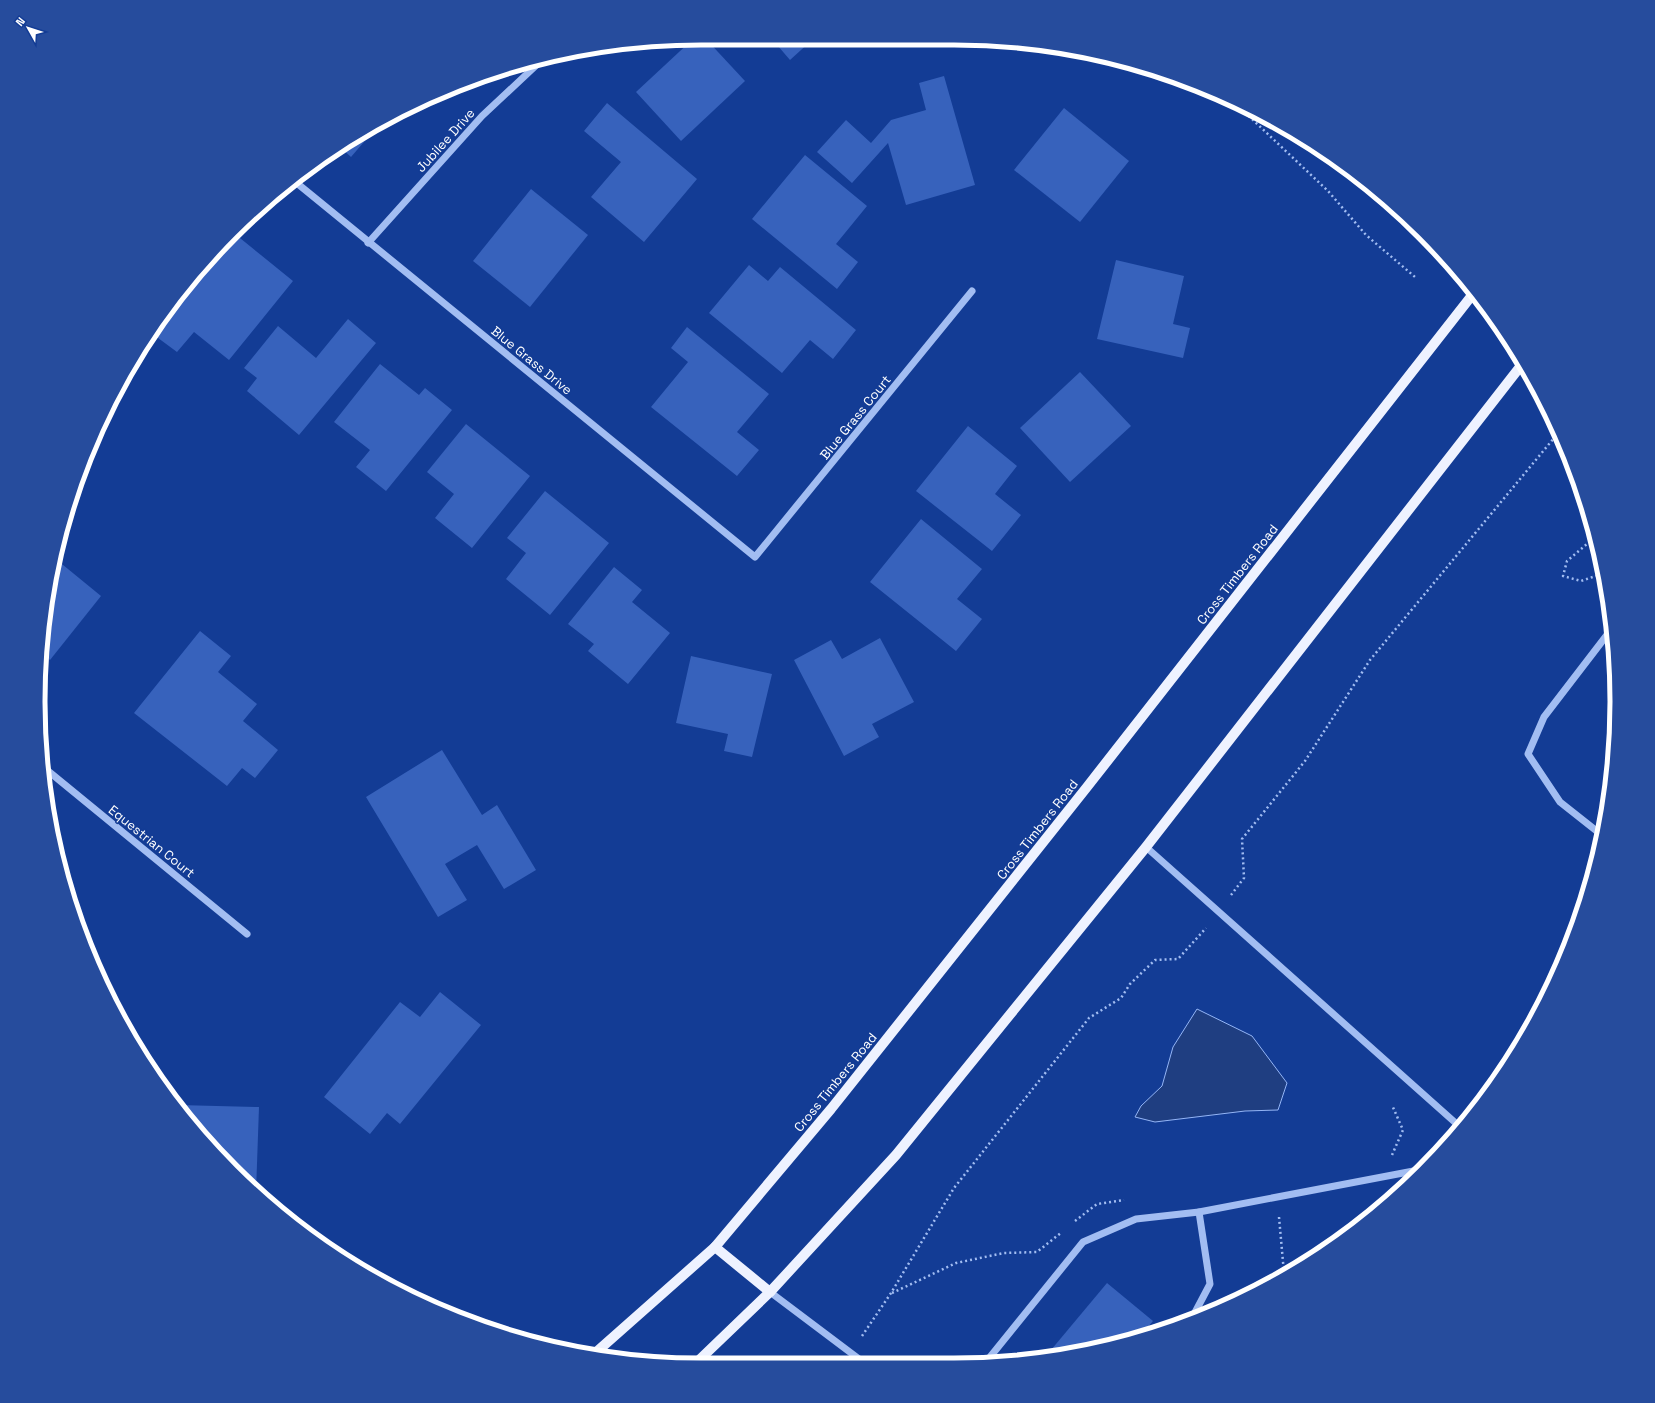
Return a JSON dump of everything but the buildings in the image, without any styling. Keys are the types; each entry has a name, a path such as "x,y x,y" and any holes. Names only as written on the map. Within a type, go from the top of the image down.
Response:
{"main road":[{"name":"Cross Timbers Road","path":"599,1349 715,1246 831,1109 1087,787 1471,298"},
{"path":"701,1358 770,1292 896,1155 1146,847 1519,368"},
{"path":"715,1246 770,1292"}],"street":[{"name":"Jubilee Drive","path":"368,243 482,116 535,66"},
{"name":"Blue Grass Drive","path":"298,184 368,243 756,557"},
{"name":"Blue Grass Court","path":"756,557 972,291"},
{"path":"1597,831 1560,802 1528,754 1544,717 1606,636"},
{"name":"Equestrian Court","path":"49,772 247,934"},
{"path":"1146,847 1456,1123"},
{"path":"990,1357 1083,1242 1136,1219 1199,1212 1412,1171"},
{"path":"1195,1312 1210,1284 1199,1212"},
{"path":"770,1292 858,1358"}],"path":[{"path":"1248,115 1328,191 1366,235 1415,277"},
{"path":"1590,541 1567,561 1563,576 1581,581 1597,575"},
{"path":"1277,1197 1284,1269"}],"water":[{"path":"1197,1009 1252,1036 1287,1083 1278,1110 1245,1111 1155,1122 1135,1117 1141,1106 1162,1086 1173,1047"}]}
